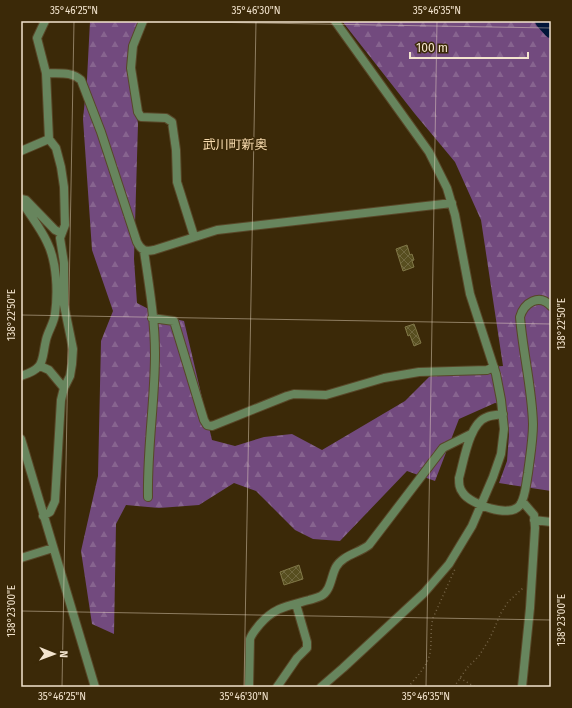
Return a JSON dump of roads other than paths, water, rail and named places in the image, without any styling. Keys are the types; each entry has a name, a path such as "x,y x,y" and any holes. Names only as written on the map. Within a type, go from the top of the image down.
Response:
{"street":[{"path":"43,516 50,512 55,501 61,400 64,388 70,376 73,349 64,305 64,263 60,238 65,224 64,187 56,148 49,139 46,74 37,38 45,21"},
{"path":"143,21 134,46 131,68 138,112 141,117 166,118 172,122 176,150 177,182 194,236"},
{"path":"321,687 424,593 449,564 472,526 494,477 501,454 504,429 503,414 494,367 470,294 458,230 447,188 429,152 335,21"},
{"path":"46,74 71,74 81,80 101,132 137,242 140,248 144,251 155,354 148,497"},
{"path":"21,151 49,139"},
{"path":"21,200 26,200 55,230 61,233"},
{"path":"21,200 47,241 54,257 56,285 54,321 46,338 42,361 40,366 34,371 21,376"},
{"path":"144,251 154,250 194,236 217,230 452,203"},
{"path":"503,414 486,417 476,424 471,434 459,478 459,485 463,494 470,499 499,511 508,511 520,506 525,495 533,424 520,317 527,304 532,301 543,301 551,306"},
{"path":"152,318 174,321 202,413 207,425 212,426 294,394 326,395 384,378 419,372 487,370 494,367"},
{"path":"40,366 48,370 64,388"},
{"path":"249,687 251,635 265,619 274,611 322,596 329,587 336,567 340,562 346,557 369,545 443,448 471,434"},
{"path":"21,439 95,687"},
{"path":"522,501 534,515 535,528 532,584 522,687"},
{"path":"534,520 551,522"},
{"path":"21,558 53,548"},
{"path":"277,687 297,658 307,648 308,642 296,604"}],"waterway":[{"path":"542,21 551,31"}],"district":[{"name":"武川町新奥","path":"235,144"}]}
